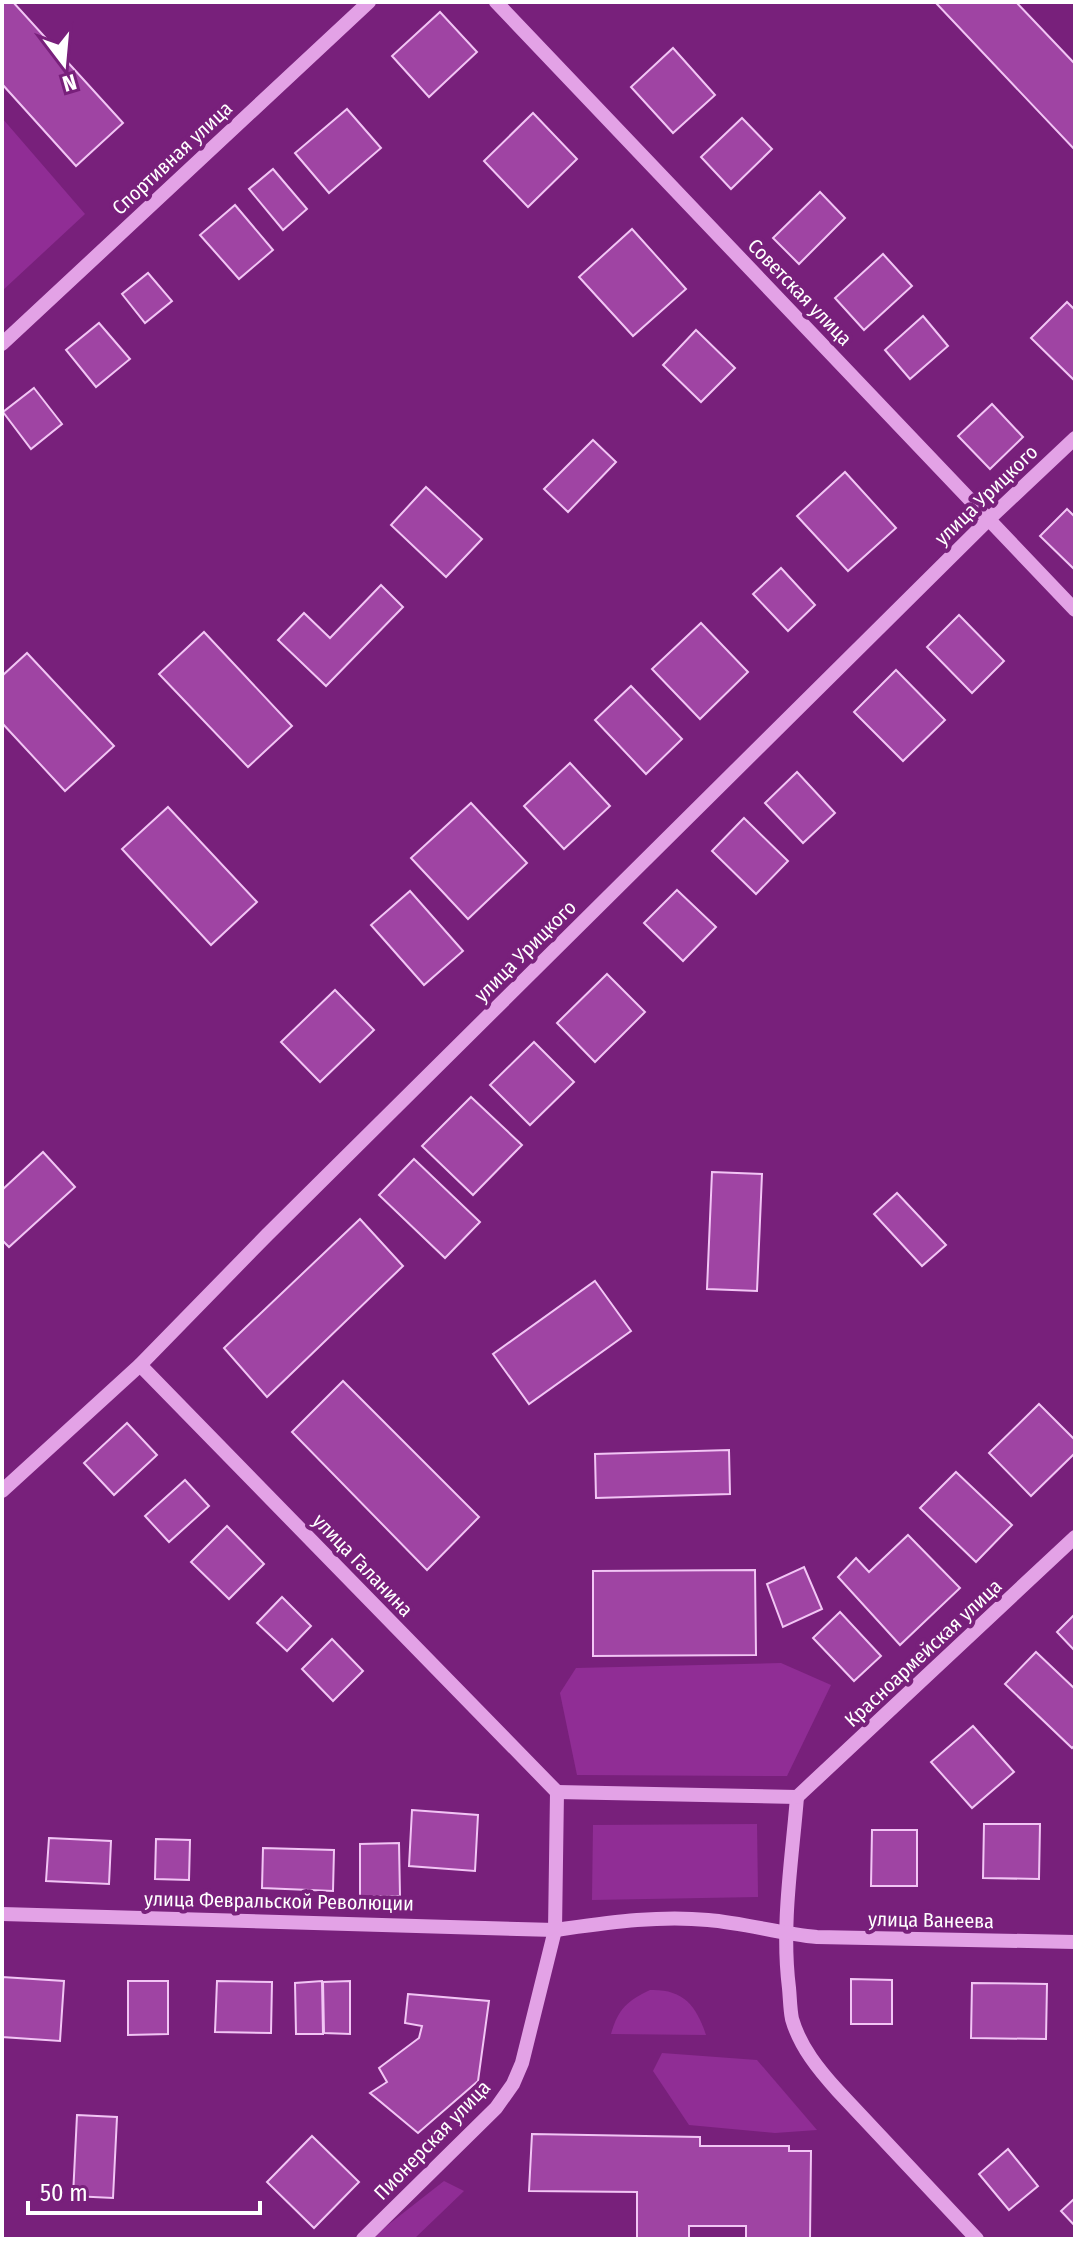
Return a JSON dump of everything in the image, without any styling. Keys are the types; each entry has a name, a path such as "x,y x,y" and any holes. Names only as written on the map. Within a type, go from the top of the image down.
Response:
{"street":[{"name":"Спортивная улица","path":"2,344 369,2"},
{"name":"Советская улица","path":"496,2 1075,610"},
{"name":"улица Урицкого","path":"2,1491 140,1365 267,1235 989,519 1075,438"},
{"name":"улица Галанина","path":"140,1365 557,1792"},
{"name":"Красноармейская улица","path":"797,1797 1075,1537"},
{"path":"557,1792 797,1797 786,1934 792,2018 818,2069 977,2239"},
{"name":"Пионерская улица","path":"363,2239 496,2108 513,2084 522,2063 555,1930 557,1792"},
{"name":"улица Февральской Революции","path":"2,1914 555,1930 634,1919 709,1920 786,1934"},
{"name":"улица Ванеева","path":"786,1934 863,1939 1075,1942"}],"shaded area":[{"path":"2,118 85,214 2,291"},
{"path":"781,1663 831,1685 787,1776 577,1775 560,1693 576,1668"},
{"path":"757,1824 758,1897 592,1900 593,1825"},
{"path":"650,1990 671,1992 687,2001 698,2015 706,2035 611,2034 624,2007"},
{"path":"662,2053 757,2060 817,2130 775,2133 689,2125 653,2071"},
{"path":"444,2181 464,2191 414,2239 370,2239"}],"building":[{"path":"2,2 13,2 123,123 76,166 2,84"},
{"path":"935,2 1016,2 1075,64 1075,150"},
{"path":"440,12 477,52 429,97 392,56"},
{"path":"673,48 715,95 673,133 631,87"},
{"path":"347,109 381,148 329,193 295,153"},
{"path":"533,113 577,159 528,207 484,161"},
{"path":"742,118 772,149 731,189 701,157"},
{"path":"273,169 307,209 283,230 249,189"},
{"path":"820,192 845,218 799,264 773,238"},
{"path":"235,205 273,250 239,279 200,235"},
{"path":"632,229 686,289 633,336 579,277"},
{"path":"883,254 912,286 864,330 835,298"},
{"path":"148,273 172,301 145,323 122,294"},
{"path":"1067,302 1075,310 1075,381 1031,338"},
{"path":"923,316 948,346 910,379 885,350"},
{"path":"99,323 130,359 96,387 66,350"},
{"path":"696,330 735,368 701,402 663,365"},
{"path":"34,388 62,424 31,449 3,412"},
{"path":"992,404 1023,437 990,469 958,436"},
{"path":"593,440 616,462 568,512 544,489"},
{"path":"845,472 896,528 848,571 797,516"},
{"path":"426,487 482,539 446,577 391,525"},
{"path":"1067,509 1075,517 1073,568 1040,536"},
{"path":"781,568 815,605 788,631 753,594"},
{"path":"381,585 403,607 326,686 278,640 304,613 330,638"},
{"path":"959,615 1004,661 972,693 927,647"},
{"path":"701,623 748,672 700,719 652,669"},
{"path":"204,632 292,726 248,767 159,674"},
{"path":"27,653 114,746 65,791 2,723 2,676"},
{"path":"896,670 945,720 903,761 854,712"},
{"path":"631,686 682,739 646,774 595,720"},
{"path":"570,763 610,806 564,849 524,806"},
{"path":"797,772 835,813 803,843 765,803"},
{"path":"471,803 527,863 468,919 411,858"},
{"path":"168,807 257,902 211,945 122,849"},
{"path":"744,818 788,861 756,894 712,851"},
{"path":"677,890 716,927 683,961 644,923"},
{"path":"410,891 463,951 424,985 371,925"},
{"path":"607,974 645,1012 595,1062 557,1023"},
{"path":"335,990 374,1030 320,1082 281,1042"},
{"path":"534,1042 574,1082 530,1125 490,1085"},
{"path":"471,1097 522,1145 473,1195 422,1146"},
{"path":"43,1152 75,1187 9,1247 2,1240 2,1190"},
{"path":"414,1159 480,1222 445,1258 379,1195"},
{"path":"712,1172 762,1174 757,1291 707,1289"},
{"path":"897,1193 946,1245 922,1266 874,1214"},
{"path":"360,1219 403,1266 267,1397 224,1348"},
{"path":"595,1281 631,1331 529,1404 493,1354"},
{"path":"343,1381 479,1517 427,1570 292,1432"},
{"path":"1039,1404 1075,1440 1075,1453 1031,1496 989,1453"},
{"path":"127,1423 157,1455 114,1495 84,1463"},
{"path":"729,1450 730,1494 596,1498 595,1454"},
{"path":"956,1472 1012,1525 976,1562 920,1508"},
{"path":"185,1480 209,1506 169,1542 145,1516"},
{"path":"227,1526 264,1564 229,1599 191,1562"},
{"path":"908,1535 960,1588 900,1645 838,1577 856,1558 869,1572"},
{"path":"804,1567 822,1609 783,1627 767,1584"},
{"path":"755,1570 756,1655 593,1656 593,1571"},
{"path":"282,1597 311,1626 287,1651 257,1623"},
{"path":"840,1612 881,1656 854,1681 813,1638"},
{"path":"1075,1614 1075,1651 1057,1632"},
{"path":"332,1639 363,1671 333,1701 302,1669"},
{"path":"1036,1652 1075,1689 1075,1745 1072,1748 1005,1684"},
{"path":"973,1726 1014,1772 972,1808 931,1762"},
{"path":"412,1810 478,1815 475,1871 409,1866"},
{"path":"984,1824 1040,1824 1039,1879 983,1878"},
{"path":"872,1830 917,1830 917,1886 871,1886"},
{"path":"49,1838 111,1841 109,1884 46,1881"},
{"path":"156,1839 190,1840 189,1880 155,1879"},
{"path":"399,1843 400,1896 360,1897 360,1844"},
{"path":"263,1848 334,1850 333,1891 262,1888"},
{"path":"2,1977 64,1981 60,2041 2,2037"},
{"path":"851,1979 892,1980 892,2024 851,2024"},
{"path":"128,1981 168,1981 168,2034 128,2035"},
{"path":"217,1981 272,1982 271,2033 215,2032"},
{"path":"322,1981 323,2034 296,2034 295,1983"},
{"path":"350,1981 350,2034 324,2033 323,1982"},
{"path":"972,1983 1047,1984 1046,2039 971,2038"},
{"path":"408,1994 489,2001 478,2081 418,2133 370,2093 387,2082 379,2068 419,2038 422,2026 405,2023"},
{"path":"77,2115 117,2117 113,2198 73,2196"},
{"path":"532,2134 700,2137 700,2146 789,2146 789,2151 811,2151 810,2239 746,2239 746,2226 689,2226 689,2239 637,2239 637,2192 529,2191"},
{"path":"312,2136 359,2182 314,2228 267,2182"},
{"path":"1008,2149 1038,2186 1009,2210 979,2174"},
{"path":"1075,2198 1075,2226 1061,2211"}]}
